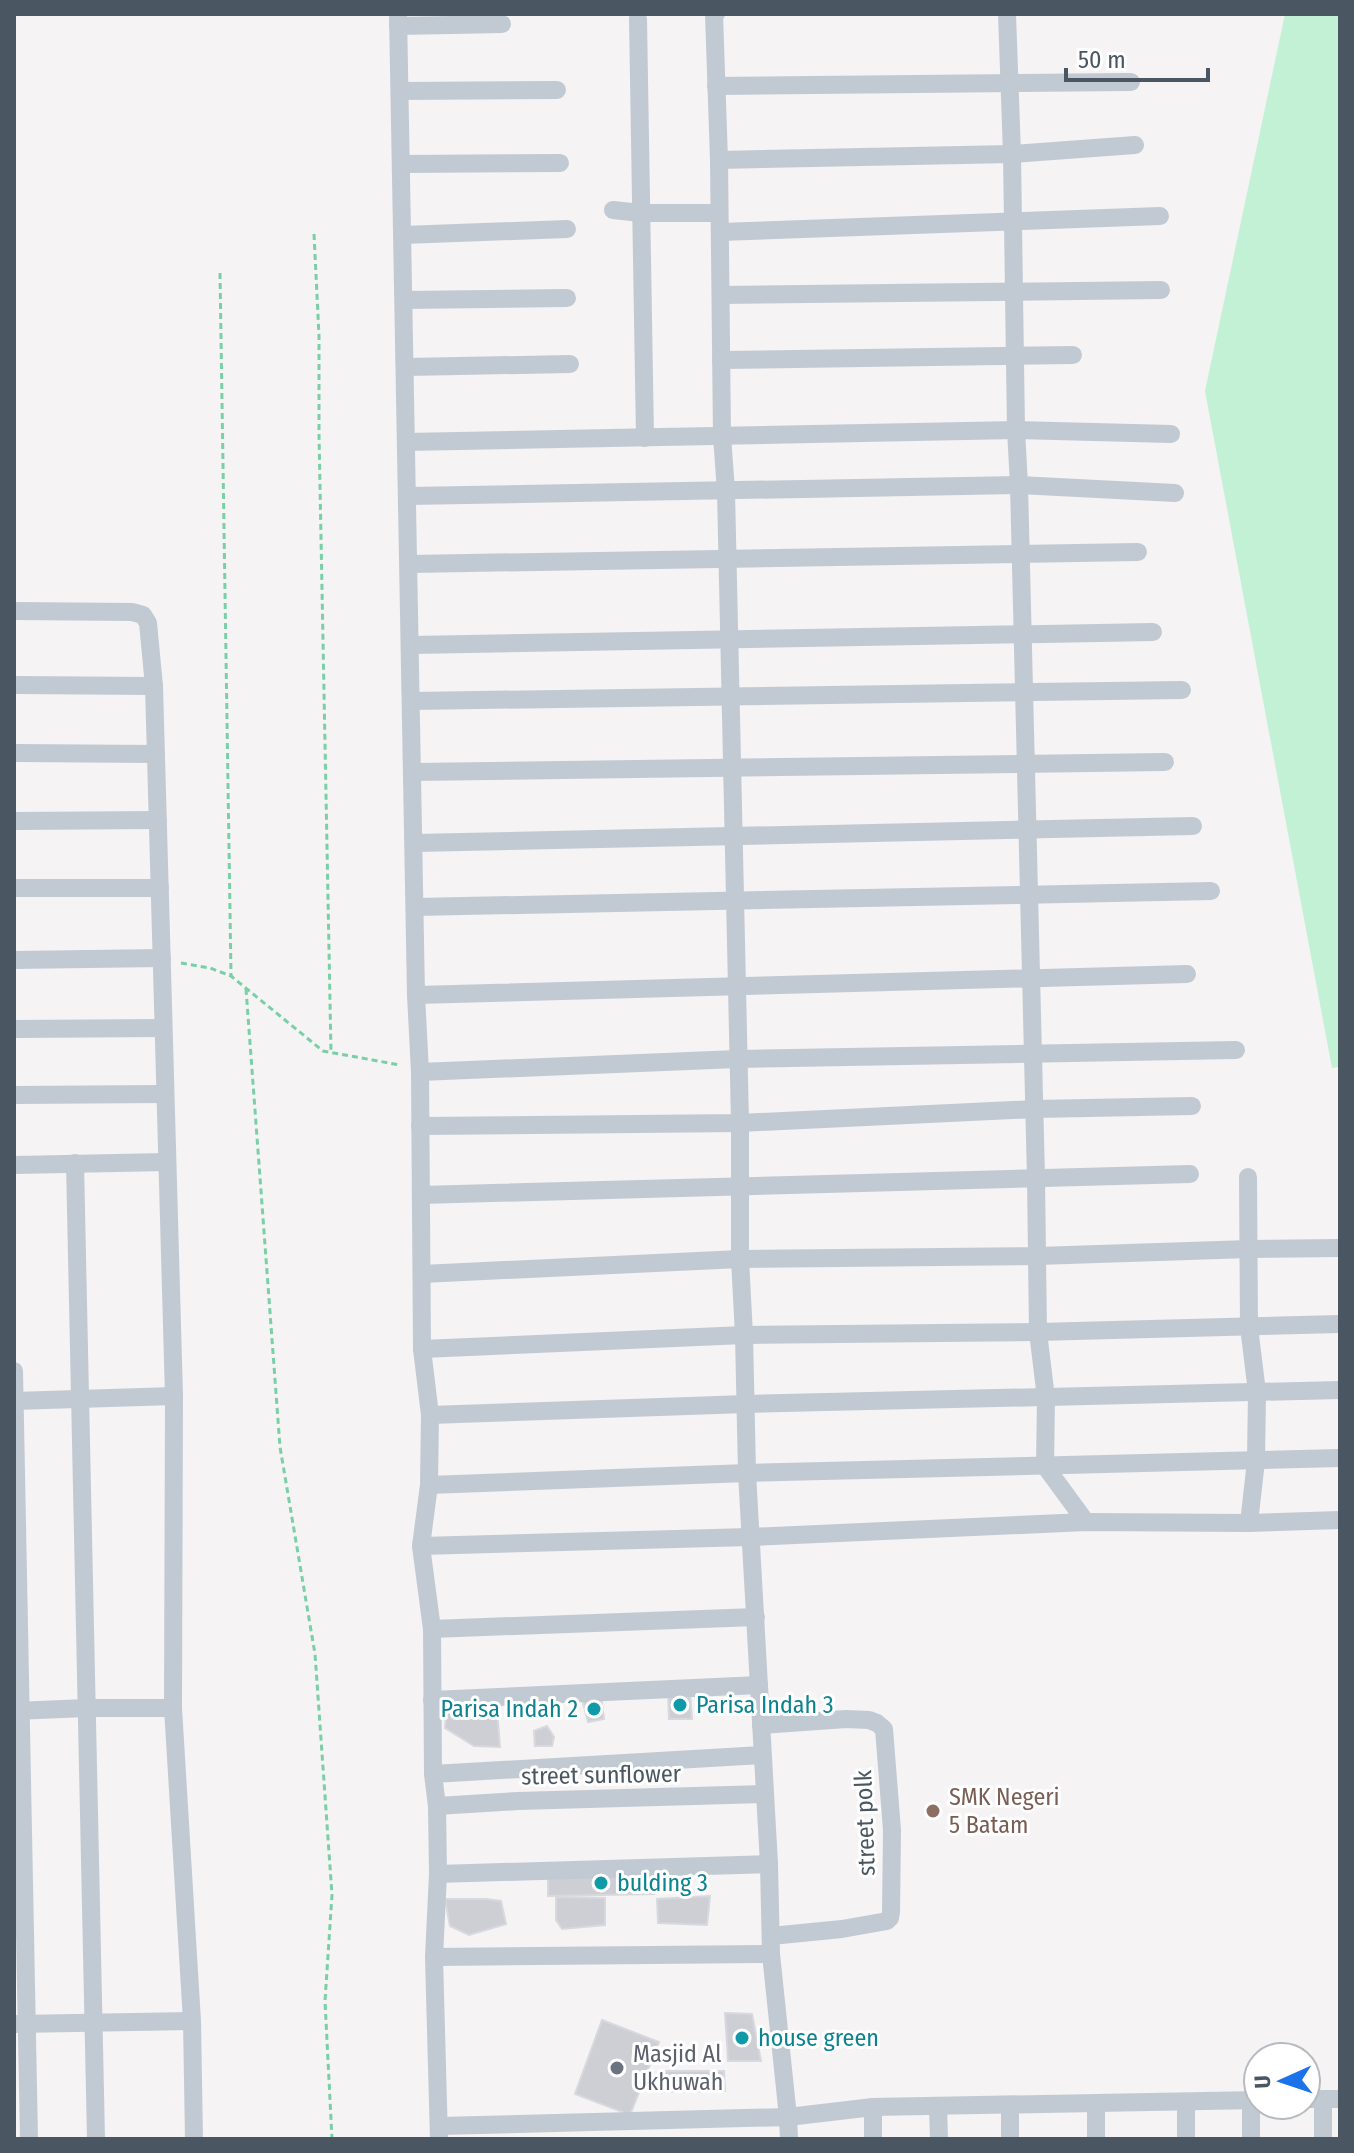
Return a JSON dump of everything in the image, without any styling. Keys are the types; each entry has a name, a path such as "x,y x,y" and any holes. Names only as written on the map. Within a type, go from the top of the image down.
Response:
{"street":[{"path":"716,14 722,436 731,697 740,1259 747,1473 771,1945 789,2139"},
{"path":"1007,14 1038,1332 1046,1398 1045,1466 1086,1522"},
{"path":"638,19 645,438"},
{"path":"502,24 398,20 420,1072 422,1349 430,1415 429,1485 421,1546 432,1629 433,1774 438,1874 434,1957 439,2132 788,2117 873,2107 1242,2100"},
{"path":"716,86 1131,82"},
{"path":"401,91 557,90"},
{"path":"719,160 1012,154 1135,145"},
{"path":"402,164 560,163"},
{"path":"613,210 720,223 1013,223 1160,216"},
{"path":"403,235 567,229"},
{"path":"721,295 1161,290"},
{"path":"404,300 567,298"},
{"path":"721,360 1073,355"},
{"path":"406,367 570,364"},
{"path":"406,442 1016,430 1171,434"},
{"path":"408,496 1019,485 1175,493"},
{"path":"410,564 1138,552"},
{"path":"14,611 132,612 143,615 148,623 154,686 174,1396 173,1708 192,2021 194,2139"},
{"path":"411,645 1153,632"},
{"path":"14,685 154,686"},
{"path":"412,701 1182,690"},
{"path":"14,753 156,754"},
{"path":"413,772 1165,762"},
{"path":"14,821 158,820"},
{"path":"415,843 1193,826"},
{"path":"14,888 160,888"},
{"path":"416,907 1211,891"},
{"path":"14,960 162,958"},
{"path":"416,995 1187,974"},
{"path":"14,1029 163,1028"},
{"path":"420,1072 737,1059 1236,1050"},
{"path":"14,1095 164,1094"},
{"path":"420,1126 740,1123 1035,1109 1192,1106"},
{"path":"14,1165 167,1162"},
{"path":"75,1163 96,2139"},
{"path":"421,1195 1190,1174"},
{"path":"1248,1177 1249,1327 1257,1392 1256,1461 1249,1523"},
{"path":"422,1274 740,1259 1038,1256 1340,1248"},
{"path":"422,1349 744,1335 1038,1332 1340,1324"},
{"path":"14,1371 20,2024 29,2139"},
{"path":"430,1415 1340,1390"},
{"path":"14,1401 174,1396"},
{"path":"429,1485 747,1473 1340,1458"},
{"path":"421,1546 750,1537 1086,1522 1340,1520"},
{"path":"432,1629 756,1617"},
{"path":"432,1700 759,1685"},
{"path":"17,1711 173,1708"},
{"name":"street polk","path":"761,1725 846,1719 877,1723 884,1729 892,1830 891,1912 887,1921 771,1945"},
{"path":"433,1774 762,1755"},
{"name":"street sunflower","path":"437,1806 765,1794"},
{"path":"438,1874 769,1864"},
{"path":"434,1957 771,1945"},
{"path":"20,2024 192,2021"},
{"path":"1323,2099 1323,2139"},
{"path":"1186,2102 1186,2139"},
{"path":"1096,2103 1096,2139"},
{"path":"938,2106 939,2139"},
{"path":"1010,2106 1010,2139"},
{"path":"873,2107 873,2139"}],"path":[{"path":"314,234 319,336 331,1053"},
{"path":"220,273 231,976"},
{"path":"162,958 210,968 231,976 323,1051 383,1061 420,1072"},
{"path":"246,989 280,1447 317,1669 332,1895 325,2001 332,2139"}],"green space":[{"path":"1285,14 1340,14 1340,1067 1332,1068 1205,391"}],"building":[{"name":"Parisa Indah 3","path":"668,1691 690,1692 692,1719 669,1719"},
{"name":"Parisa Indah 2","path":"601,1695 604,1719 588,1722 582,1699"},
{"path":"496,1698 500,1747 474,1746 445,1728 447,1702"},
{"path":"547,1726 554,1737 552,1746 535,1746 534,1731"},
{"name":"bulding 3","path":"656,1868 654,1894 548,1896 548,1872"},
{"path":"710,1896 707,1925 658,1923 657,1899"},
{"path":"556,1897 605,1898 605,1925 562,1929 556,1920"},
{"path":"445,1899 501,1901 506,1924 469,1935 450,1926"},
{"name":"house green","path":"725,2013 752,2014 761,2061 728,2061"},
{"name":"Masjid Al Ukhuwah","path":"602,2020 659,2042 630,2115 575,2094"},
{"name":"house green","path":"662,2071 724,2071 725,2091 662,2092"}],"place":[{"name":"Parisa Indah 3","path":"680,1705"},
{"name":"Parisa Indah 2","path":"594,1709"},
{"name":"SMK Negeri 5 Batam","path":"933,1811"},
{"name":"bulding 3","path":"601,1883"},
{"name":"house green","path":"742,2038"},
{"name":"Masjid Al Ukhuwah","path":"617,2068"}]}
